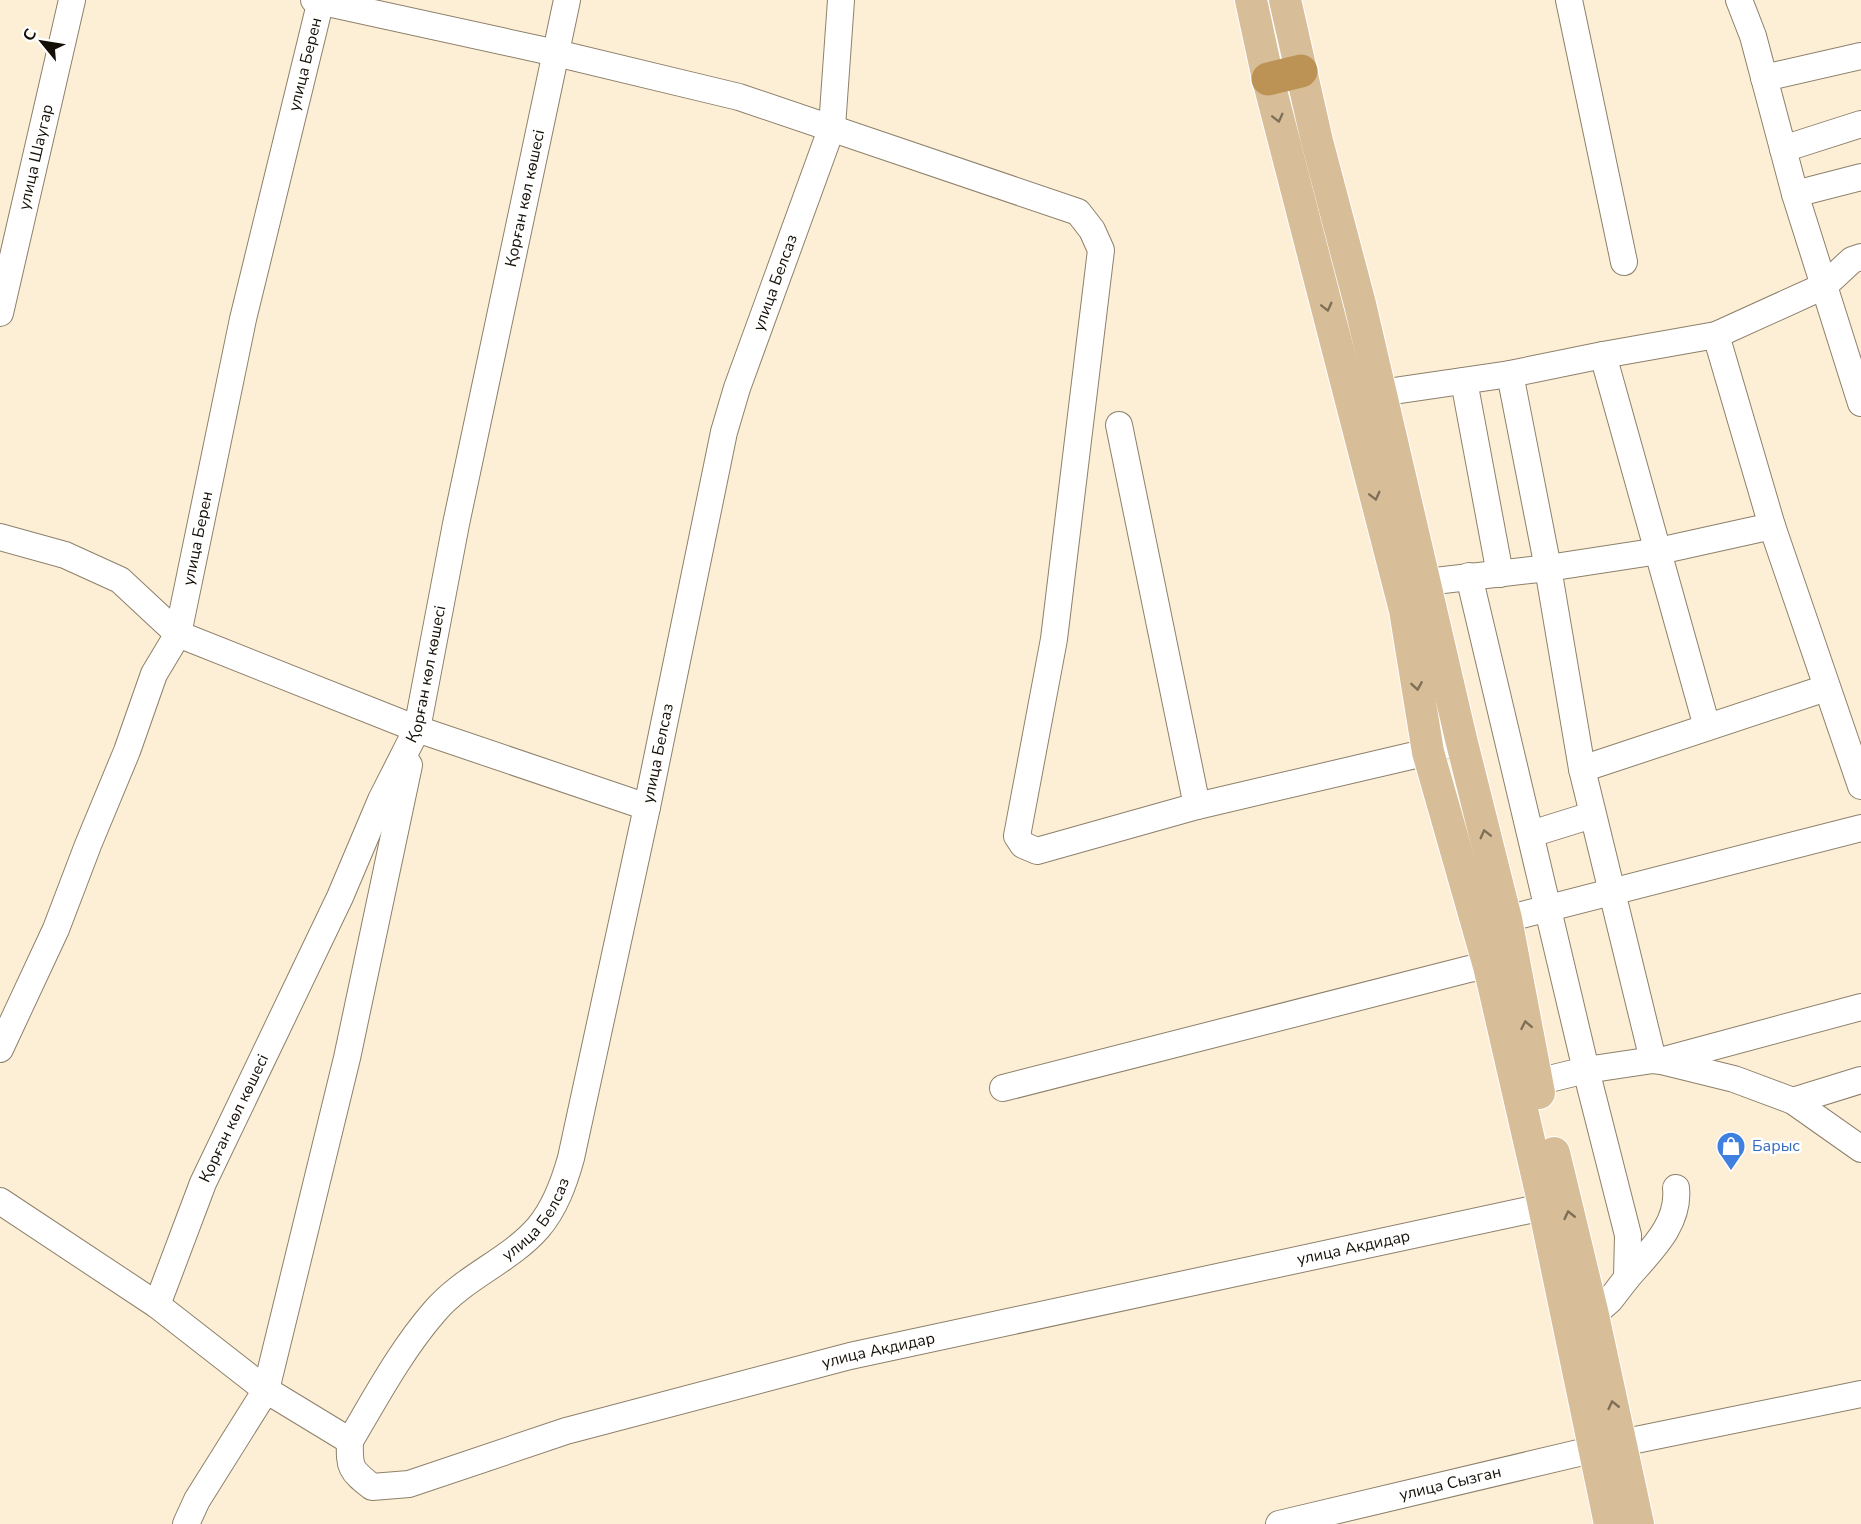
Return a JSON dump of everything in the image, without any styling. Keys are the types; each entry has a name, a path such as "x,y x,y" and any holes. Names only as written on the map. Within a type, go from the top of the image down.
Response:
{"highway":[{"path":"1268,79 1301,71"}],"main road":[{"path":"1251,0 1268,79 1405,609 1428,752 1489,966 1543,1207 1608,1446 1638,1524"},
{"path":"1285,0 1360,304 1461,739 1506,919 1537,1082 1593,1315 1608,1446 1610,1524"}],"street":[{"name":"улица Шаугар","path":"0,314 72,0"},
{"path":"318,0 739,97 1077,212 1092,230 1101,250 1054,639 1017,836 1023,845 1037,851 1197,806 1428,752 1461,739"},
{"name":"улица Берен","path":"0,1049 56,929 87,845 127,751 154,674 178,634 243,319 318,0"},
{"name":"Қорған көл көшесі","path":"157,1305 203,1183 340,897 381,800 417,729 456,525 567,0"},
{"name":"улица Белсаз","path":"350,1441 413,1339 436,1310 460,1287 524,1242 551,1210 563,1185 571,1158 647,807 724,432 737,388 832,127 841,0"},
{"path":"1569,0 1624,262"},
{"path":"1739,0 1753,36 1795,194 1824,286 1854,360 1861,403"},
{"path":"1764,78 1861,56"},
{"path":"1783,148 1861,124"},
{"path":"1795,194 1861,177"},
{"path":"1380,393 1510,374 1716,335 1824,286 1852,260 1861,257"},
{"path":"1716,335 1772,525 1861,786"},
{"path":"1603,355 1707,727"},
{"path":"1510,374 1548,568 1582,769 1610,891 1657,1061"},
{"path":"1464,381 1500,574"},
{"path":"1119,425 1197,806"},
{"path":"1426,582 1548,568 1659,551 1772,525"},
{"path":"0,537 65,555 120,580 178,634 417,729 647,807"},
{"path":"1469,576 1586,1070 1628,1235 1627,1278"},
{"path":"1582,769 1826,688"},
{"path":"186,1524 197,1500 266,1390 347,1058 417,729"},
{"path":"1531,834 1592,815"},
{"path":"1506,919 1861,828"},
{"path":"1003,1088 1489,966"},
{"path":"1537,1082 1586,1070 1657,1061 1861,1007"},
{"path":"1657,1061 1734,1079 1793,1101 1861,1149"},
{"path":"1793,1101 1861,1080"},
{"path":"1593,1315 1610,1300 1659,1241 1673,1217 1678,1202 1676,1188"},
{"path":"0,1201 157,1305 266,1390 350,1441"},
{"name":"улица Акдидар","path":"350,1441 349,1462 355,1474 372,1487 409,1484 566,1431 850,1356 1543,1207"},
{"name":"улица Сызган","path":"1279,1524 1608,1446 1861,1395"}],"place":[{"name":"Барыс","path":"1731,1172"}]}
